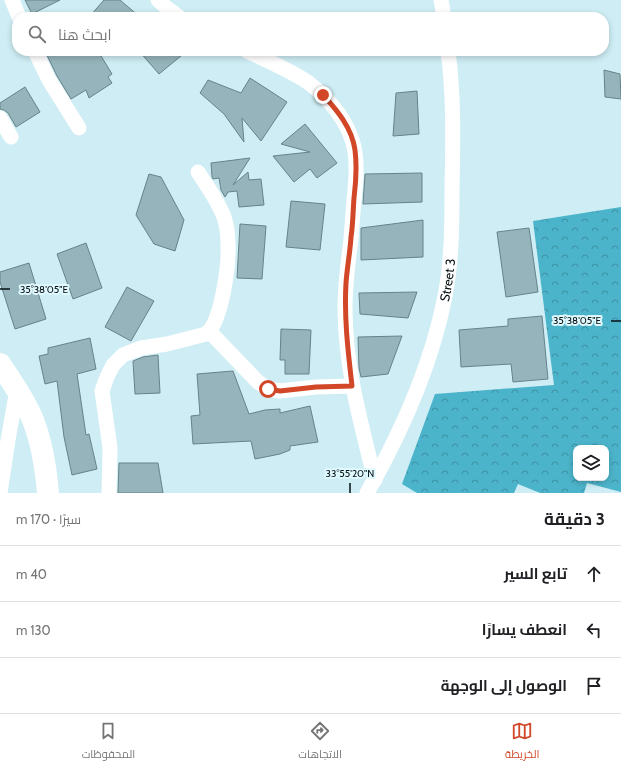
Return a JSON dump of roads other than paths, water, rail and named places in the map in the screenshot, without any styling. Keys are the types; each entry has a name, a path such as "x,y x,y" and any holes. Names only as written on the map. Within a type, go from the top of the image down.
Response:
{"highway":[{"path":"0,364 17,390 33,420 46,472 48,493"}],"street":[{"path":"12,0 17,12"},
{"path":"158,0 172,12"},
{"path":"441,0 443,12"},
{"path":"37,56 49,80 79,128"},
{"path":"258,56 307,82 323,95 335,108 346,125 353,142 355,150 356,180 346,282 346,332 352,386 371,487"},
{"name":"Street 3","path":"371,487 397,435 420,381 432,346 445,296 452,237 452,93 448,56"},
{"path":"0,118 11,136"},
{"path":"109,493 110,448 102,392 113,365 123,355 140,348 167,344 202,336 209,332 216,318 222,296 226,268 228,245 227,228 220,206 198,172"},
{"path":"209,332 258,382 268,389 280,391 316,387 352,386"},
{"path":"0,493 17,390"}]}
